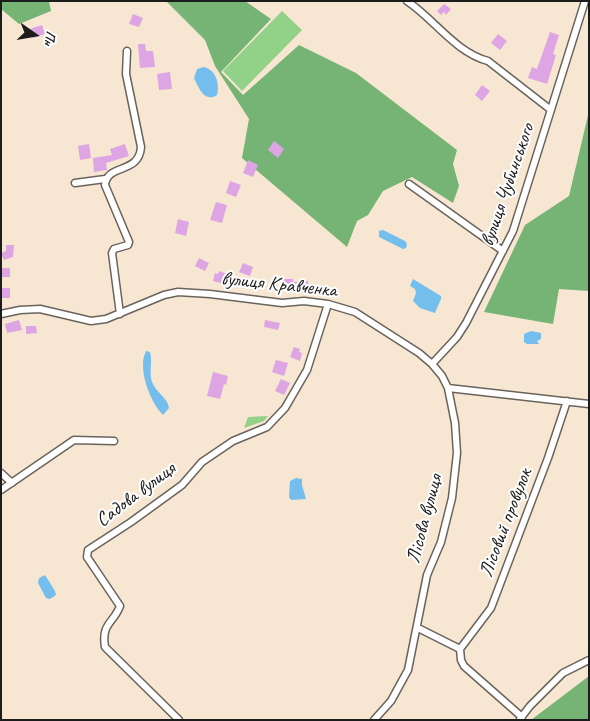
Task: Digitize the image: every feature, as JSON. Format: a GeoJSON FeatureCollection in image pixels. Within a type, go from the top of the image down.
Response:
{"type":"FeatureCollection","features":[{"type":"Feature","properties":{"kind":"street"},"geometry":{"type":"LineString","coordinates":[[406,1],[421,11],[449,38],[479,59],[488,61],[551,110]]}},
{"type":"Feature","properties":{"kind":"street","name":"вулиця Чубинського"},"geometry":{"type":"LineString","coordinates":[[432,364],[458,337],[513,231],[585,1]]}},
{"type":"Feature","properties":{"kind":"street"},"geometry":{"type":"LineString","coordinates":[[120,314],[112,253],[114,249],[128,245],[129,242],[105,185],[105,179],[109,174],[137,162],[140,155],[141,147],[126,74],[127,52]]}},
{"type":"Feature","properties":{"kind":"street"},"geometry":{"type":"LineString","coordinates":[[75,183],[105,179]]}},
{"type":"Feature","properties":{"kind":"street"},"geometry":{"type":"LineString","coordinates":[[409,184],[503,251]]}},
{"type":"Feature","properties":{"kind":"street","name":"вулиця Кравченка"},"geometry":{"type":"LineString","coordinates":[[1,314],[20,310],[40,309],[91,321],[106,319],[164,295],[178,292],[282,303],[304,300],[328,304],[355,312],[386,330],[432,364],[442,376],[448,388]]}},
{"type":"Feature","properties":{"kind":"street","name":"Садова вулиця"},"geometry":{"type":"LineString","coordinates":[[179,720],[105,647],[105,630],[108,622],[120,606],[87,557],[88,550],[132,522],[182,485],[202,462],[233,441],[267,427],[285,408],[306,370],[328,304]]}},
{"type":"Feature","properties":{"kind":"street"},"geometry":{"type":"LineString","coordinates":[[448,388],[589,404]]}},
{"type":"Feature","properties":{"kind":"street","name":"Лісова вулиця"},"geometry":{"type":"LineString","coordinates":[[374,720],[392,701],[408,670],[418,628],[427,575],[441,542],[452,498],[457,453],[455,423],[448,388]]}},
{"type":"Feature","properties":{"kind":"street","name":"Лісовий провулок"},"geometry":{"type":"LineString","coordinates":[[460,649],[484,619],[494,601],[548,458],[567,401]]}},
{"type":"Feature","properties":{"kind":"street"},"geometry":{"type":"LineString","coordinates":[[1,490],[74,440],[114,441]]}},
{"type":"Feature","properties":{"kind":"street"},"geometry":{"type":"LineString","coordinates":[[1,473],[12,483]]}},
{"type":"Feature","properties":{"kind":"street"},"geometry":{"type":"LineString","coordinates":[[418,628],[460,649],[461,660],[464,666],[521,718],[530,706],[563,673],[589,660]]}},
{"type":"Feature","properties":{"kind":"green space"},"geometry":{"type":"Polygon","coordinates":[[[1,1],[49,1],[51,11],[19,24],[1,9],[1,1]]]}},
{"type":"Feature","properties":{"kind":"green space"},"geometry":{"type":"Polygon","coordinates":[[[166,1],[245,1],[271,19],[221,72],[243,95],[299,45],[356,73],[457,150],[453,164],[459,186],[453,203],[412,177],[383,191],[368,215],[357,221],[347,247],[242,158],[249,119],[215,66],[205,40],[166,1]]]}},
{"type":"Feature","properties":{"kind":"green space"},"geometry":{"type":"Polygon","coordinates":[[[282,11],[302,30],[242,91],[223,71],[282,11]]]}},
{"type":"Feature","properties":{"kind":"green space"},"geometry":{"type":"Polygon","coordinates":[[[589,111],[589,291],[559,289],[553,324],[484,312],[525,225],[569,196],[589,111]]]}},
{"type":"Feature","properties":{"kind":"green space"},"geometry":{"type":"Polygon","coordinates":[[[268,416],[264,421],[244,428],[248,417],[268,416]]]}},
{"type":"Feature","properties":{"kind":"green space"},"geometry":{"type":"Polygon","coordinates":[[[589,676],[589,720],[531,720],[589,676]]]}},
{"type":"Feature","properties":{"kind":"water"},"geometry":{"type":"Polygon","coordinates":[[[204,67],[212,71],[216,78],[218,86],[217,95],[212,97],[205,96],[202,93],[194,78],[197,69],[204,67]]]}},
{"type":"Feature","properties":{"kind":"water"},"geometry":{"type":"Polygon","coordinates":[[[383,230],[405,241],[407,244],[406,248],[403,249],[379,237],[379,231],[383,230]]]}},
{"type":"Feature","properties":{"kind":"water"},"geometry":{"type":"Polygon","coordinates":[[[413,279],[441,296],[435,313],[420,308],[413,301],[416,293],[415,289],[410,286],[413,279]]]}},
{"type":"Feature","properties":{"kind":"water"},"geometry":{"type":"Polygon","coordinates":[[[531,331],[541,333],[541,339],[537,341],[539,344],[527,344],[524,342],[524,334],[531,331]]]}},
{"type":"Feature","properties":{"kind":"water"},"geometry":{"type":"Polygon","coordinates":[[[146,351],[150,352],[153,384],[168,404],[169,408],[163,415],[154,402],[146,384],[143,366],[146,351]]]}},
{"type":"Feature","properties":{"kind":"water"},"geometry":{"type":"Polygon","coordinates":[[[296,478],[302,479],[306,499],[291,500],[289,497],[290,481],[296,478]]]}},
{"type":"Feature","properties":{"kind":"water"},"geometry":{"type":"Polygon","coordinates":[[[45,575],[56,595],[50,599],[46,598],[38,583],[39,578],[45,575]]]}},
{"type":"Feature","properties":{"kind":"building"},"geometry":{"type":"Polygon","coordinates":[[[444,4],[451,9],[446,15],[444,12],[441,15],[437,11],[444,4]]]}},
{"type":"Feature","properties":{"kind":"building"},"geometry":{"type":"Polygon","coordinates":[[[133,14],[143,18],[139,27],[129,24],[133,14]]]}},
{"type":"Feature","properties":{"kind":"building"},"geometry":{"type":"Polygon","coordinates":[[[42,25],[45,34],[33,38],[30,29],[42,25]]]}},
{"type":"Feature","properties":{"kind":"building"},"geometry":{"type":"Polygon","coordinates":[[[550,32],[559,35],[553,54],[556,55],[547,84],[528,78],[532,67],[537,69],[550,32]]]}},
{"type":"Feature","properties":{"kind":"building"},"geometry":{"type":"Polygon","coordinates":[[[498,34],[507,41],[500,50],[491,43],[498,34]]]}},
{"type":"Feature","properties":{"kind":"building"},"geometry":{"type":"Polygon","coordinates":[[[138,44],[145,44],[146,51],[153,51],[155,67],[140,68],[138,44]]]}},
{"type":"Feature","properties":{"kind":"building"},"geometry":{"type":"Polygon","coordinates":[[[170,72],[172,89],[159,90],[157,74],[170,72]]]}},
{"type":"Feature","properties":{"kind":"building"},"geometry":{"type":"Polygon","coordinates":[[[482,85],[490,91],[482,101],[475,95],[482,85]]]}},
{"type":"Feature","properties":{"kind":"building"},"geometry":{"type":"Polygon","coordinates":[[[274,141],[284,149],[278,158],[268,150],[274,141]]]}},
{"type":"Feature","properties":{"kind":"building"},"geometry":{"type":"Polygon","coordinates":[[[89,144],[91,158],[80,160],[78,146],[89,144]]]}},
{"type":"Feature","properties":{"kind":"building"},"geometry":{"type":"Polygon","coordinates":[[[125,144],[129,156],[106,163],[107,170],[94,172],[93,158],[112,155],[110,149],[125,144]]]}},
{"type":"Feature","properties":{"kind":"building"},"geometry":{"type":"Polygon","coordinates":[[[248,160],[258,165],[253,177],[243,173],[248,160]]]}},
{"type":"Feature","properties":{"kind":"building"},"geometry":{"type":"Polygon","coordinates":[[[230,181],[241,185],[236,197],[226,193],[230,181]]]}},
{"type":"Feature","properties":{"kind":"building"},"geometry":{"type":"Polygon","coordinates":[[[216,202],[227,205],[222,223],[210,220],[216,202]]]}},
{"type":"Feature","properties":{"kind":"building"},"geometry":{"type":"Polygon","coordinates":[[[178,219],[189,222],[186,236],[175,233],[178,219]]]}},
{"type":"Feature","properties":{"kind":"building"},"geometry":{"type":"Polygon","coordinates":[[[6,245],[14,245],[13,257],[4,260],[1,253],[6,251],[6,245]]]}},
{"type":"Feature","properties":{"kind":"building"},"geometry":{"type":"Polygon","coordinates":[[[199,258],[209,263],[205,271],[195,266],[199,258]]]}},
{"type":"Feature","properties":{"kind":"building"},"geometry":{"type":"Polygon","coordinates":[[[243,263],[253,267],[250,276],[239,272],[243,263]]]}},
{"type":"Feature","properties":{"kind":"building"},"geometry":{"type":"Polygon","coordinates":[[[1,268],[10,268],[10,277],[1,277],[1,268]]]}},
{"type":"Feature","properties":{"kind":"building"},"geometry":{"type":"Polygon","coordinates":[[[219,271],[227,274],[224,284],[213,281],[215,273],[218,274],[219,271]]]}},
{"type":"Feature","properties":{"kind":"building"},"geometry":{"type":"Polygon","coordinates":[[[282,279],[293,279],[293,282],[308,281],[309,291],[298,292],[298,289],[286,288],[286,286],[282,286],[282,279]]]}},
{"type":"Feature","properties":{"kind":"building"},"geometry":{"type":"Polygon","coordinates":[[[1,288],[10,288],[10,298],[1,298],[1,288]]]}},
{"type":"Feature","properties":{"kind":"building"},"geometry":{"type":"Polygon","coordinates":[[[19,320],[22,330],[7,333],[5,324],[19,320]]]}},
{"type":"Feature","properties":{"kind":"building"},"geometry":{"type":"Polygon","coordinates":[[[265,320],[280,323],[278,330],[264,327],[265,320]]]}},
{"type":"Feature","properties":{"kind":"building"},"geometry":{"type":"Polygon","coordinates":[[[26,326],[36,326],[37,333],[26,334],[26,326]]]}},
{"type":"Feature","properties":{"kind":"building"},"geometry":{"type":"Polygon","coordinates":[[[294,347],[300,349],[299,352],[302,353],[300,361],[290,357],[294,347]]]}},
{"type":"Feature","properties":{"kind":"building"},"geometry":{"type":"Polygon","coordinates":[[[276,360],[288,363],[284,376],[272,372],[276,360]]]}},
{"type":"Feature","properties":{"kind":"building"},"geometry":{"type":"Polygon","coordinates":[[[213,372],[228,376],[220,399],[207,396],[213,372]]]}},
{"type":"Feature","properties":{"kind":"building"},"geometry":{"type":"Polygon","coordinates":[[[281,379],[290,383],[284,395],[275,391],[281,379]]]}}]}
